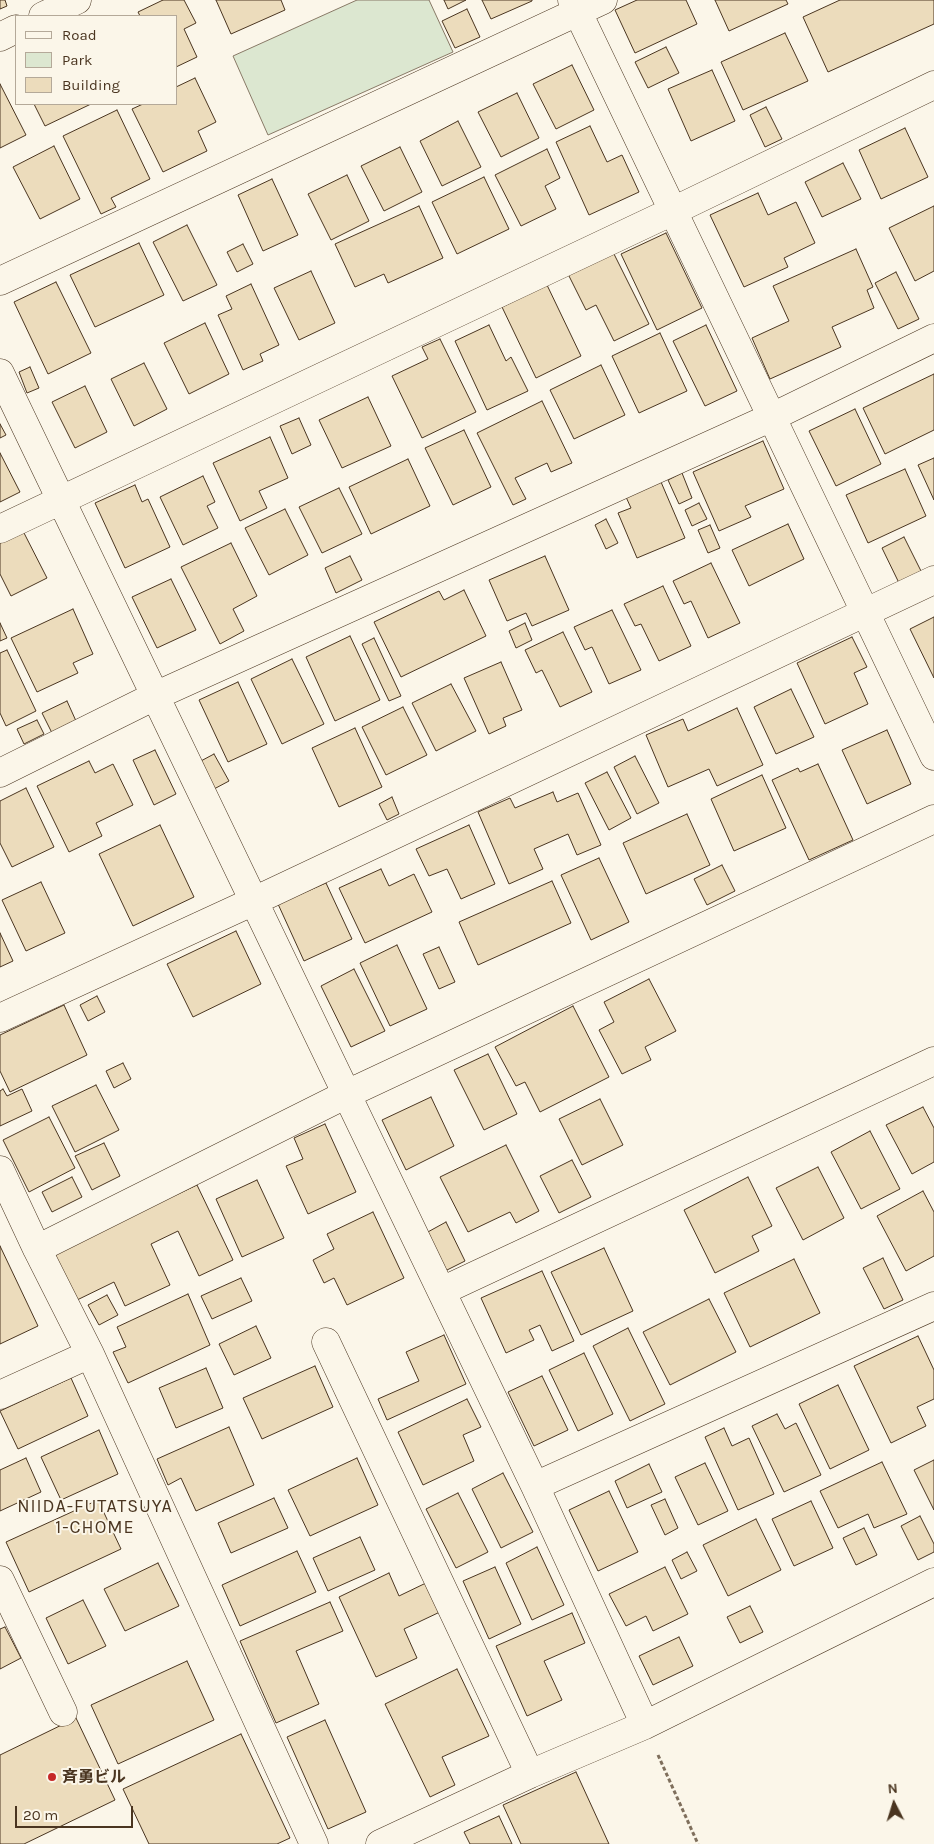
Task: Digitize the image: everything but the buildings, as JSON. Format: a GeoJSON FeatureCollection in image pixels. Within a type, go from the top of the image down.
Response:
{"type":"FeatureCollection","features":[{"type":"Feature","properties":{"kind":"street"},"geometry":{"type":"LineString","coordinates":[[45,15],[77,0]]}},
{"type":"Feature","properties":{"kind":"street"},"geometry":{"type":"LineString","coordinates":[[0,281],[575,6],[603,0]]}},
{"type":"Feature","properties":{"kind":"street"},"geometry":{"type":"LineString","coordinates":[[575,6],[934,756]]}},
{"type":"Feature","properties":{"kind":"street"},"geometry":{"type":"LineString","coordinates":[[0,37],[15,30]]}},
{"type":"Feature","properties":{"kind":"street"},"geometry":{"type":"LineString","coordinates":[[0,529],[934,86]]}},
{"type":"Feature","properties":{"kind":"street"},"geometry":{"type":"LineString","coordinates":[[0,773],[156,696],[772,418],[934,338]]}},
{"type":"Feature","properties":{"kind":"street"},"geometry":{"type":"LineString","coordinates":[[0,373],[536,1486],[645,1725]]}},
{"type":"Feature","properties":{"kind":"street"},"geometry":{"type":"LineString","coordinates":[[0,1018],[254,901],[934,580]]}},
{"type":"Feature","properties":{"kind":"street"},"geometry":{"type":"LineString","coordinates":[[37,1249],[347,1094],[934,819]]}},
{"type":"Feature","properties":{"kind":"street"},"geometry":{"type":"LineString","coordinates":[[442,1291],[934,1061]]}},
{"type":"Feature","properties":{"kind":"street"},"geometry":{"type":"LineString","coordinates":[[0,1170],[90,1354],[314,1844]]}},
{"type":"Feature","properties":{"kind":"street"},"geometry":{"type":"LineString","coordinates":[[536,1486],[934,1306]]}},
{"type":"Feature","properties":{"kind":"street"},"geometry":{"type":"LineString","coordinates":[[326,1342],[530,1774]]}},
{"type":"Feature","properties":{"kind":"street"},"geometry":{"type":"LineString","coordinates":[[0,1395],[90,1354]]}},
{"type":"Feature","properties":{"kind":"street"},"geometry":{"type":"LineString","coordinates":[[0,1580],[63,1712]]}},
{"type":"Feature","properties":{"kind":"street"},"geometry":{"type":"LineString","coordinates":[[380,1844],[530,1774],[645,1725],[934,1582]]}},
{"type":"Feature","properties":{"kind":"path"},"geometry":{"type":"LineString","coordinates":[[645,1725],[698,1844]]}},
{"type":"Feature","properties":{"kind":"green space"},"geometry":{"type":"Polygon","coordinates":[[[357,0],[429,0],[453,52],[268,135],[233,56],[357,0]]]}},
{"type":"Feature","properties":{"kind":"place","name":"斉勇ビル"},"geometry":{"type":"Point","coordinates":[52,1777]}},
{"type":"Feature","properties":{"kind":"district","name":"NIIDA-FUTATSUYA 1-CHOME"},"geometry":{"type":"Point","coordinates":[95,1517]}}]}
